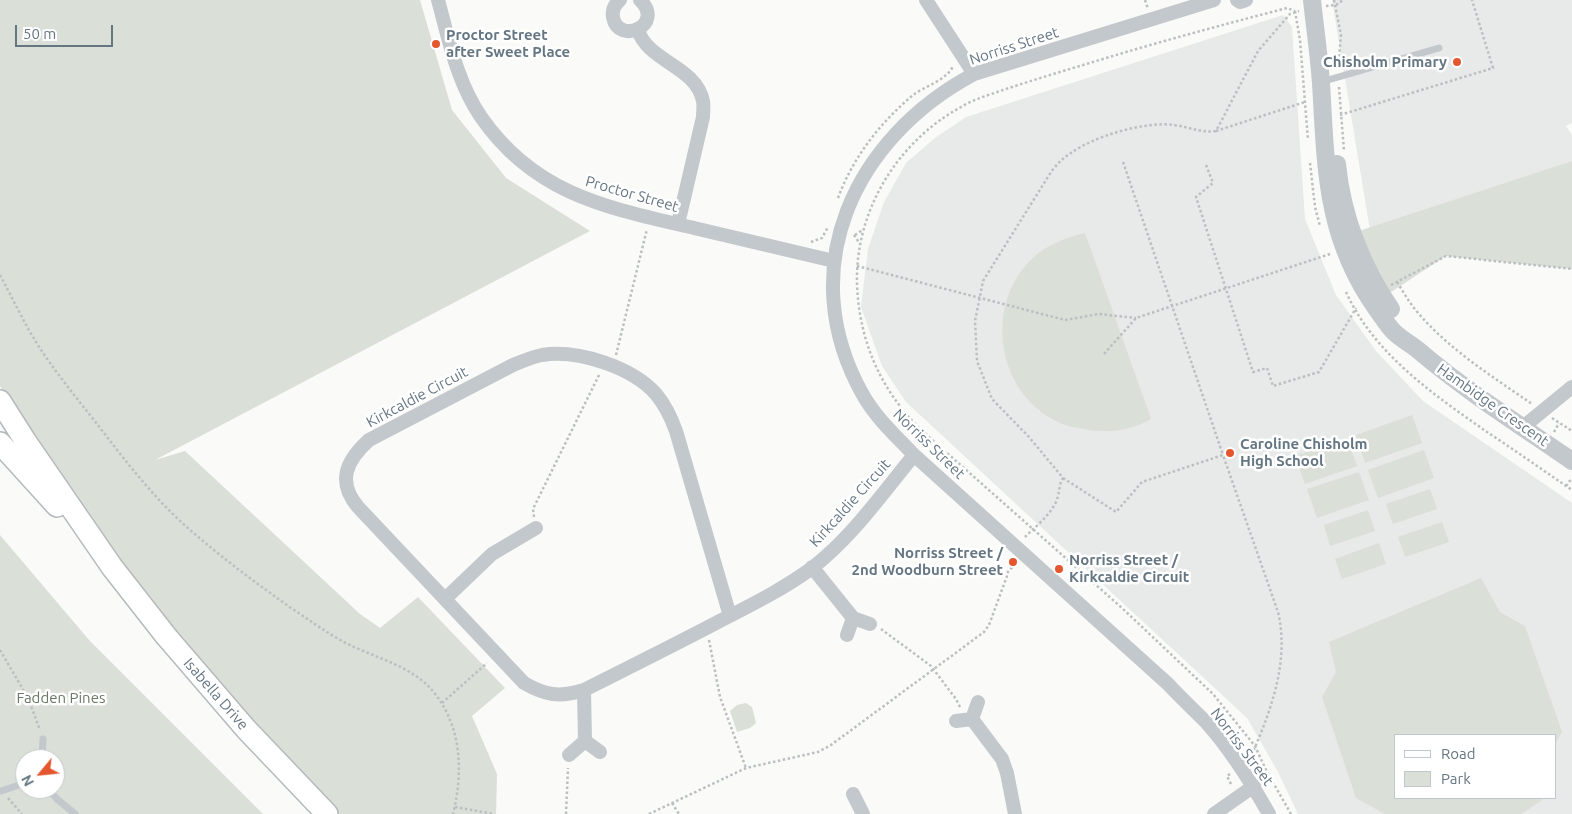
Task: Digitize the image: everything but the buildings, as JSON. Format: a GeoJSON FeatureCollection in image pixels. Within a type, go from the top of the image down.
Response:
{"type":"FeatureCollection","features":[{"type":"Feature","properties":{"kind":"main road","name":"Isabella Drive"},"geometry":{"type":"LineString","coordinates":[[0,400],[112,567],[166,636],[246,729],[327,814]]}},
{"type":"Feature","properties":{"kind":"main road","name":"Isabella Drive"},"geometry":{"type":"LineString","coordinates":[[0,443],[112,567]]}},
{"type":"Feature","properties":{"kind":"street","name":"Proctor Street"},"geometry":{"type":"LineString","coordinates":[[438,0],[463,85],[481,116],[503,144],[531,168],[562,189],[616,210],[834,261]]}},
{"type":"Feature","properties":{"kind":"street"},"geometry":{"type":"LineString","coordinates":[[620,0],[613,9],[615,22],[619,28],[632,32],[644,25],[647,19],[648,12],[646,6],[640,0]]}},
{"type":"Feature","properties":{"kind":"street"},"geometry":{"type":"LineString","coordinates":[[926,0],[974,74]]}},
{"type":"Feature","properties":{"kind":"street","name":"Norriss Street"},"geometry":{"type":"LineString","coordinates":[[1214,0],[974,74],[921,109],[898,130],[861,179],[848,206],[839,233],[833,279],[839,331],[849,364],[863,395],[883,423],[914,455],[1168,684],[1206,722],[1254,786],[1269,814]]}},
{"type":"Feature","properties":{"kind":"street"},"geometry":{"type":"LineString","coordinates":[[1237,0],[1240,2],[1246,0]]}},
{"type":"Feature","properties":{"kind":"street","name":"Hambidge Crescent"},"geometry":{"type":"LineString","coordinates":[[1323,3],[1330,79],[1337,116],[1341,188],[1352,234],[1372,280],[1407,331],[1415,348]]}},
{"type":"Feature","properties":{"kind":"street"},"geometry":{"type":"LineString","coordinates":[[638,30],[647,46],[688,77],[698,88],[703,102],[703,117],[678,224]]}},
{"type":"Feature","properties":{"kind":"street","name":"Hambidge Crescent"},"geometry":{"type":"LineString","coordinates":[[1330,79],[1326,166],[1329,193],[1344,250],[1362,286],[1384,320],[1395,333],[1444,372],[1572,461]]}},
{"type":"Feature","properties":{"kind":"street","name":"Kirkcaldie Circuit"},"geometry":{"type":"LineString","coordinates":[[730,616],[676,431],[668,411],[656,393],[633,375],[609,365],[564,354],[544,355],[513,365],[369,440],[357,451],[349,463],[346,477],[350,497],[524,682],[538,691],[556,695],[584,690],[730,616],[777,592],[812,567],[838,544],[862,519],[914,455]]}},
{"type":"Feature","properties":{"kind":"street"},"geometry":{"type":"LineString","coordinates":[[1523,427],[1572,386]]}},
{"type":"Feature","properties":{"kind":"street"},"geometry":{"type":"LineString","coordinates":[[445,599],[492,554],[536,528]]}},
{"type":"Feature","properties":{"kind":"street"},"geometry":{"type":"LineString","coordinates":[[812,567],[853,618],[870,624]]}},
{"type":"Feature","properties":{"kind":"street"},"geometry":{"type":"LineString","coordinates":[[847,635],[853,618]]}},
{"type":"Feature","properties":{"kind":"street"},"geometry":{"type":"LineString","coordinates":[[584,690],[586,741],[600,752]]}},
{"type":"Feature","properties":{"kind":"street"},"geometry":{"type":"LineString","coordinates":[[978,702],[964,719],[1002,759],[1007,773],[1015,814]]}},
{"type":"Feature","properties":{"kind":"street"},"geometry":{"type":"LineString","coordinates":[[569,756],[586,741]]}},
{"type":"Feature","properties":{"kind":"street"},"geometry":{"type":"LineString","coordinates":[[1214,814],[1254,786]]}},
{"type":"Feature","properties":{"kind":"street"},"geometry":{"type":"LineString","coordinates":[[853,794],[863,814]]}},
{"type":"Feature","properties":{"kind":"lane"},"geometry":{"type":"LineString","coordinates":[[1330,79],[1439,48]]}},
{"type":"Feature","properties":{"kind":"lane"},"geometry":{"type":"LineString","coordinates":[[42,749],[43,739]]}},
{"type":"Feature","properties":{"kind":"lane"},"geometry":{"type":"LineString","coordinates":[[1,791],[15,786]]}},
{"type":"Feature","properties":{"kind":"lane"},"geometry":{"type":"LineString","coordinates":[[57,799],[74,814]]}},
{"type":"Feature","properties":{"kind":"path"},"geometry":{"type":"LineString","coordinates":[[1216,131],[1258,51],[1290,14],[1323,3],[1343,0]]}},
{"type":"Feature","properties":{"kind":"path"},"geometry":{"type":"LineString","coordinates":[[1337,116],[1493,68],[1472,0]]}},
{"type":"Feature","properties":{"kind":"path"},"geometry":{"type":"LineString","coordinates":[[1323,3],[1341,35],[1330,79],[1344,155]]}},
{"type":"Feature","properties":{"kind":"path"},"geometry":{"type":"LineString","coordinates":[[1291,814],[1267,772],[1255,746],[1228,711],[1192,673],[1122,608],[920,429],[898,404],[872,358],[862,328],[858,300],[857,256],[874,197],[899,160],[919,137],[961,107],[1018,85],[1189,33],[1287,8],[1295,11]]}},
{"type":"Feature","properties":{"kind":"path"},"geometry":{"type":"LineString","coordinates":[[1295,11],[1300,40],[1308,141]]}},
{"type":"Feature","properties":{"kind":"path"},"geometry":{"type":"LineString","coordinates":[[1223,455],[1142,482],[1116,512],[1063,478],[1029,437],[992,399],[977,361],[975,321],[978,298],[983,281],[1009,238],[1051,172],[1070,153],[1110,135],[1143,127],[1174,125],[1203,132],[1216,131],[1305,102]]}},
{"type":"Feature","properties":{"kind":"path"},"geometry":{"type":"LineString","coordinates":[[1309,158],[1312,192]]}},
{"type":"Feature","properties":{"kind":"path"},"geometry":{"type":"LineString","coordinates":[[1123,162],[1282,627],[1280,673],[1268,714],[1249,761]]}},
{"type":"Feature","properties":{"kind":"path"},"geometry":{"type":"LineString","coordinates":[[1206,165],[1213,183],[1196,197],[1253,372],[1267,368],[1273,386],[1319,372],[1356,308]]}},
{"type":"Feature","properties":{"kind":"path"},"geometry":{"type":"LineString","coordinates":[[615,360],[650,218]]}},
{"type":"Feature","properties":{"kind":"path"},"geometry":{"type":"LineString","coordinates":[[855,235],[864,229]]}},
{"type":"Feature","properties":{"kind":"path"},"geometry":{"type":"LineString","coordinates":[[857,266],[1065,320],[1099,314],[1136,318],[1330,254]]}},
{"type":"Feature","properties":{"kind":"path"},"geometry":{"type":"LineString","coordinates":[[1389,286],[1446,256],[1572,269]]}},
{"type":"Feature","properties":{"kind":"path"},"geometry":{"type":"LineString","coordinates":[[0,275],[36,342],[52,364],[124,459],[161,502],[188,528],[258,584],[342,641],[404,668],[428,685],[442,703],[450,719],[458,752],[459,780],[453,814]]}},
{"type":"Feature","properties":{"kind":"path"},"geometry":{"type":"LineString","coordinates":[[1397,282],[1415,310],[1439,335],[1488,373],[1572,431]]}},
{"type":"Feature","properties":{"kind":"path"},"geometry":{"type":"LineString","coordinates":[[1104,354],[1136,318]]}},
{"type":"Feature","properties":{"kind":"path"},"geometry":{"type":"LineString","coordinates":[[536,528],[533,509],[600,372]]}},
{"type":"Feature","properties":{"kind":"path"},"geometry":{"type":"LineString","coordinates":[[649,814],[746,768],[824,749],[986,630],[1007,576],[1006,573],[1024,554],[1024,538],[1056,503],[1059,484],[1063,478]]}},
{"type":"Feature","properties":{"kind":"path"},"geometry":{"type":"LineString","coordinates":[[1566,486],[1572,478]]}},
{"type":"Feature","properties":{"kind":"path"},"geometry":{"type":"LineString","coordinates":[[870,624],[879,628],[934,669],[956,699],[964,719]]}},
{"type":"Feature","properties":{"kind":"path"},"geometry":{"type":"LineString","coordinates":[[706,628],[720,696],[746,768]]}},
{"type":"Feature","properties":{"kind":"path"},"geometry":{"type":"LineString","coordinates":[[0,650],[28,698],[43,739]]}},
{"type":"Feature","properties":{"kind":"path"},"geometry":{"type":"LineString","coordinates":[[442,703],[497,654]]}},
{"type":"Feature","properties":{"kind":"path"},"geometry":{"type":"LineString","coordinates":[[566,814],[569,756]]}},
{"type":"Feature","properties":{"kind":"path"},"geometry":{"type":"LineString","coordinates":[[1,791],[22,814]]}},
{"type":"Feature","properties":{"kind":"path"},"geometry":{"type":"LineString","coordinates":[[672,803],[679,814]]}},
{"type":"Feature","properties":{"kind":"path"},"geometry":{"type":"LineString","coordinates":[[454,807],[494,814]]}},
{"type":"Feature","properties":{"kind":"shaded area","name":"Chisholm Primary"},"geometry":{"type":"Polygon","coordinates":[[[1332,0],[1572,0],[1572,123],[1566,126],[1572,135],[1572,161],[1370,230],[1332,0]]]}},
{"type":"Feature","properties":{"kind":"shaded area","name":"Caroline Chisholm High School"},"geometry":{"type":"Polygon","coordinates":[[[1283,15],[1292,27],[1305,219],[1336,295],[1376,351],[1423,401],[1572,503],[1572,814],[1298,814],[1278,772],[1247,718],[906,402],[882,366],[861,307],[868,249],[884,202],[906,163],[935,138],[966,117],[1283,15]]]}},
{"type":"Feature","properties":{"kind":"green space"},"geometry":{"type":"Polygon","coordinates":[[[0,0],[420,0],[452,110],[506,178],[590,231],[155,460],[185,451],[360,614],[380,628],[418,597],[505,688],[472,716],[497,774],[496,814],[338,814],[198,661],[108,547],[52,468],[0,386],[0,0]]]}},
{"type":"Feature","properties":{"kind":"green space"},"geometry":{"type":"Polygon","coordinates":[[[1572,161],[1572,269],[1446,256],[1388,294],[1359,231],[1572,161]]]}},
{"type":"Feature","properties":{"kind":"green space"},"geometry":{"type":"Polygon","coordinates":[[[1085,233],[1151,419],[1121,430],[1097,431],[1070,426],[1060,423],[1038,409],[1020,390],[1009,367],[1003,343],[1003,318],[1009,293],[1021,271],[1045,248],[1062,240],[1085,233]]]}},
{"type":"Feature","properties":{"kind":"green space"},"geometry":{"type":"Polygon","coordinates":[[[1412,415],[1422,443],[1365,463],[1356,435],[1412,415]]]}},
{"type":"Feature","properties":{"kind":"green space"},"geometry":{"type":"Polygon","coordinates":[[[1347,438],[1357,466],[1305,484],[1295,456],[1347,438]]]}},
{"type":"Feature","properties":{"kind":"green space"},"geometry":{"type":"Polygon","coordinates":[[[1424,450],[1434,478],[1378,498],[1368,470],[1424,450]]]}},
{"type":"Feature","properties":{"kind":"green space"},"geometry":{"type":"Polygon","coordinates":[[[1359,472],[1369,500],[1317,518],[1307,489],[1359,472]]]}},
{"type":"Feature","properties":{"kind":"green space"},"geometry":{"type":"Polygon","coordinates":[[[1430,489],[1437,509],[1393,524],[1386,504],[1430,489]]]}},
{"type":"Feature","properties":{"kind":"green space"},"geometry":{"type":"Polygon","coordinates":[[[1368,510],[1375,531],[1330,546],[1324,525],[1368,510]]]}},
{"type":"Feature","properties":{"kind":"green space"},"geometry":{"type":"Polygon","coordinates":[[[1442,522],[1449,542],[1405,557],[1398,537],[1442,522]]]}},
{"type":"Feature","properties":{"kind":"green space","name":"Fadden Pines"},"geometry":{"type":"Polygon","coordinates":[[[0,535],[89,640],[263,814],[0,814],[0,535]]]}},
{"type":"Feature","properties":{"kind":"green space"},"geometry":{"type":"Polygon","coordinates":[[[1379,543],[1386,564],[1342,579],[1335,559],[1379,543]]]}},
{"type":"Feature","properties":{"kind":"green space"},"geometry":{"type":"Polygon","coordinates":[[[1481,578],[1500,612],[1525,626],[1562,732],[1557,741],[1557,734],[1394,734],[1394,799],[1544,799],[1521,814],[1385,814],[1356,798],[1322,697],[1336,672],[1329,642],[1481,578]]]}},
{"type":"Feature","properties":{"kind":"green space"},"geometry":{"type":"Polygon","coordinates":[[[746,703],[752,707],[756,723],[750,728],[737,732],[730,711],[737,705],[746,703]]]}},
{"type":"Feature","properties":{"kind":"place","name":"Proctor Street after Sweet Place"},"geometry":{"type":"Point","coordinates":[436,44]}},
{"type":"Feature","properties":{"kind":"place","name":"Chisholm Primary"},"geometry":{"type":"Point","coordinates":[1457,62]}},
{"type":"Feature","properties":{"kind":"place","name":"Caroline Chisholm High School"},"geometry":{"type":"Point","coordinates":[1230,453]}},
{"type":"Feature","properties":{"kind":"place","name":"Norriss Street / 2nd Woodburn Street"},"geometry":{"type":"Point","coordinates":[1013,562]}},
{"type":"Feature","properties":{"kind":"place","name":"Norriss Street / Kirkcaldie Circuit"},"geometry":{"type":"Point","coordinates":[1059,569]}}]}
